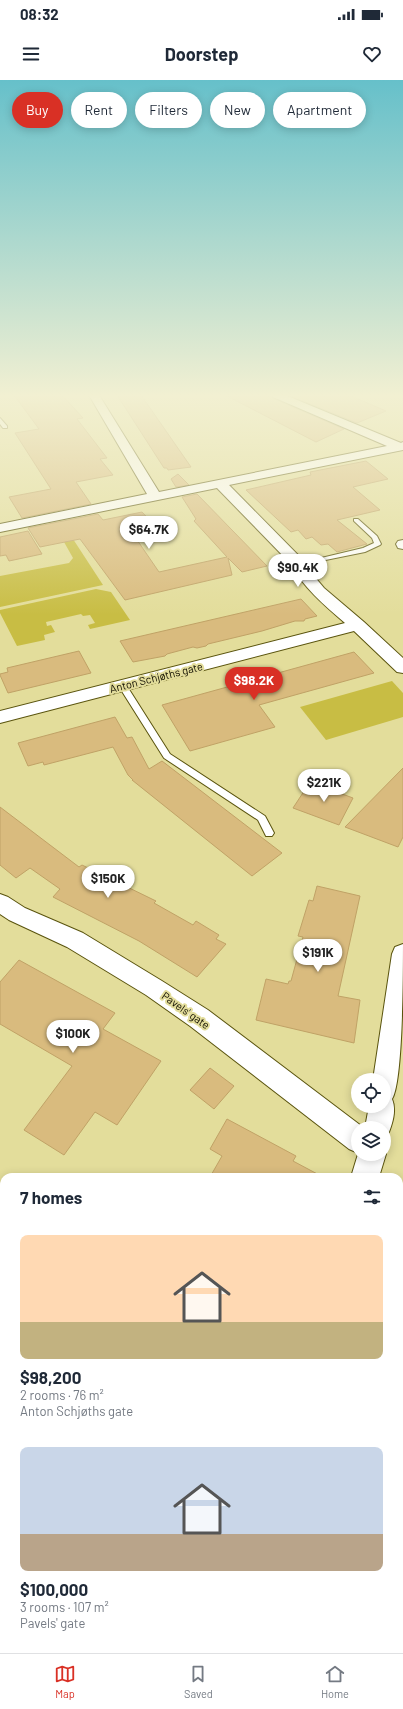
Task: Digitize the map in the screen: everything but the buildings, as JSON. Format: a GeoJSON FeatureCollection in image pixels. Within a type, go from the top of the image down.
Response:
{"type":"FeatureCollection","features":[{"type":"Feature","properties":{"kind":"street"},"geometry":{"type":"LineString","coordinates":[[138,468],[154,496]]}},
{"type":"Feature","properties":{"kind":"street"},"geometry":{"type":"LineString","coordinates":[[0,528],[291,468]]}},
{"type":"Feature","properties":{"kind":"street"},"geometry":{"type":"LineString","coordinates":[[220,483],[295,560],[301,572],[316,588],[403,668]]}},
{"type":"Feature","properties":{"kind":"street","name":"Anton Schjøths gate"},"geometry":{"type":"LineString","coordinates":[[0,717],[358,625]]}},
{"type":"Feature","properties":{"kind":"street","name":"Pavels' gate"},"geometry":{"type":"LineString","coordinates":[[0,903],[17,914],[75,940],[154,988],[199,1018],[351,1135]]}},
{"type":"Feature","properties":{"kind":"street"},"geometry":{"type":"LineString","coordinates":[[386,1073],[403,954]]}},
{"type":"Feature","properties":{"kind":"street"},"geometry":{"type":"LineString","coordinates":[[365,1173],[370,1161]]}},
{"type":"Feature","properties":{"kind":"lane"},"geometry":{"type":"LineString","coordinates":[[298,565],[364,550],[378,544],[375,537],[356,520]]}},
{"type":"Feature","properties":{"kind":"lane"},"geometry":{"type":"LineString","coordinates":[[122,685],[167,756],[262,818],[268,833]]}},
{"type":"Feature","properties":{"kind":"shaded area"},"geometry":{"type":"Polygon","coordinates":[[[67,539],[73,539],[103,585],[0,607],[0,576],[69,563],[73,558],[64,542],[67,539]]]}},
{"type":"Feature","properties":{"kind":"shaded area"},"geometry":{"type":"Polygon","coordinates":[[[96,589],[111,592],[130,620],[90,629],[88,625],[95,623],[90,615],[83,616],[81,614],[46,622],[47,626],[51,625],[55,632],[44,635],[45,640],[17,646],[0,613],[0,610],[96,589]]]}},
{"type":"Feature","properties":{"kind":"shaded area"},"geometry":{"type":"Polygon","coordinates":[[[392,681],[403,693],[403,717],[326,740],[300,707],[392,681]]]}}]}
